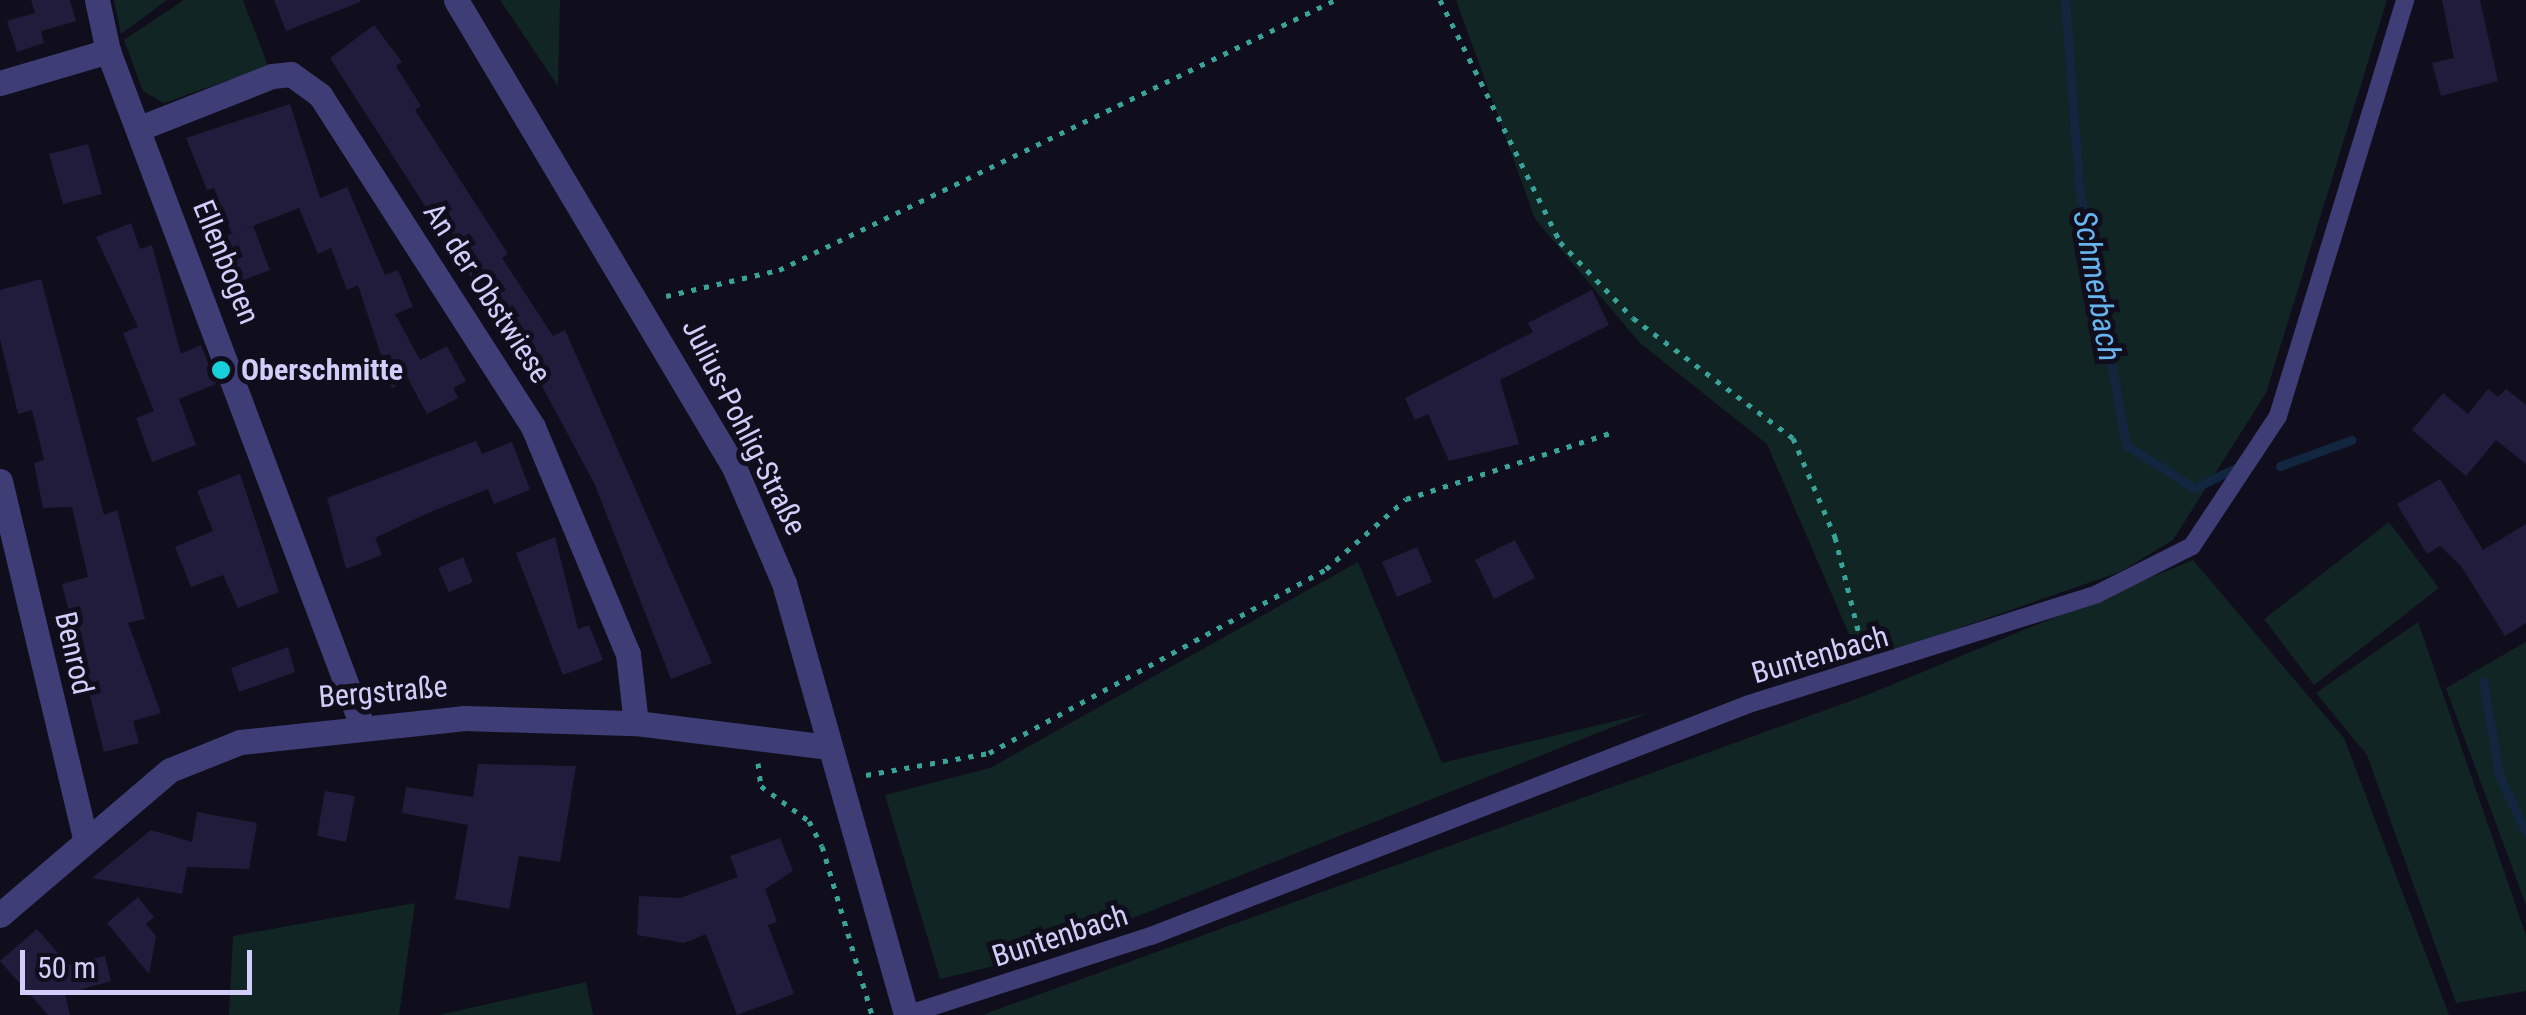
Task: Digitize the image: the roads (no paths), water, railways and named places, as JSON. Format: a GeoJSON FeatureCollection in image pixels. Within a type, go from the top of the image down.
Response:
{"type":"FeatureCollection","features":[{"type":"Feature","properties":{"kind":"street"},"geometry":{"type":"LineString","coordinates":[[0,83],[108,51],[97,0]]}},
{"type":"Feature","properties":{"kind":"street","name":"Julius-Pohlig-Straße"},"geometry":{"type":"LineString","coordinates":[[456,0],[643,301],[777,567],[906,1015]]}},
{"type":"Feature","properties":{"kind":"street","name":"Ellenbogen"},"geometry":{"type":"LineString","coordinates":[[108,51],[362,723]]}},
{"type":"Feature","properties":{"kind":"street","name":"An der Obstwiese"},"geometry":{"type":"LineString","coordinates":[[140,128],[272,76],[292,74],[320,95],[533,427],[628,654],[636,723]]}},
{"type":"Feature","properties":{"kind":"street","name":"Benrod"},"geometry":{"type":"LineString","coordinates":[[0,481],[86,839]]}},
{"type":"Feature","properties":{"kind":"street","name":"Bergstraße"},"geometry":{"type":"LineString","coordinates":[[0,915],[86,839],[202,752],[362,723],[636,723],[756,744],[830,747]]}},
{"type":"Feature","properties":{"kind":"lane","name":"Buntenbach"},"geometry":{"type":"LineString","coordinates":[[906,1015],[1152,936],[1749,704],[1869,673],[2097,594],[2192,546],[2278,416],[2405,0]]}},
{"type":"Feature","properties":{"kind":"waterway","name":"Schmerbach"},"geometry":{"type":"LineString","coordinates":[[2065,0],[2079,186],[2126,445],[2194,488],[2236,468]]}},
{"type":"Feature","properties":{"kind":"waterway","name":"Schmerbach"},"geometry":{"type":"LineString","coordinates":[[2280,466],[2351,440]]}},
{"type":"Feature","properties":{"kind":"waterway","name":"Schmerbach"},"geometry":{"type":"LineString","coordinates":[[2483,681],[2499,775],[2526,832]]}},
{"type":"Feature","properties":{"kind":"place","name":"Oberschmitte"},"geometry":{"type":"Point","coordinates":[221,370]}}]}
